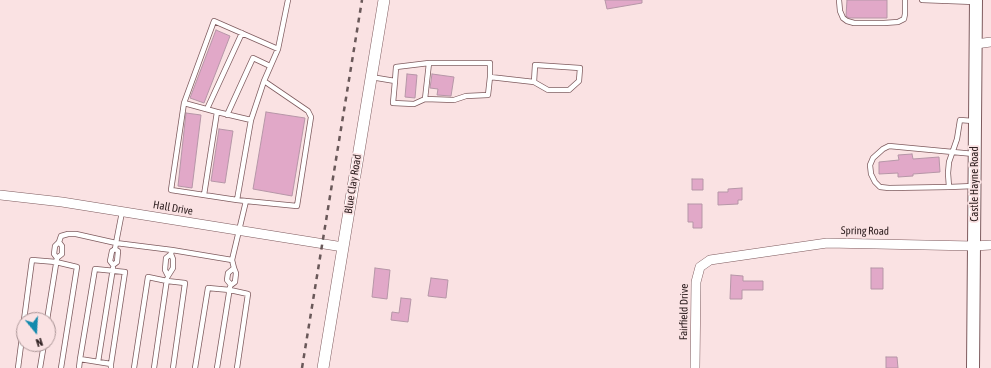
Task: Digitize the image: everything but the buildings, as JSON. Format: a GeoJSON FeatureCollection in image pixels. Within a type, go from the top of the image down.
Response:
{"type":"FeatureCollection","features":[{"type":"Feature","properties":{"kind":"main road","name":"Castle Hayne Road"},"geometry":{"type":"LineString","coordinates":[[973,368],[976,1]]}},
{"type":"Feature","properties":{"kind":"street","name":"Blue Clay Road"},"geometry":{"type":"LineString","coordinates":[[323,368],[384,0]]}},
{"type":"Feature","properties":{"kind":"street"},"geometry":{"type":"LineString","coordinates":[[976,44],[991,42]]}},
{"type":"Feature","properties":{"kind":"street","name":"Hall Drive"},"geometry":{"type":"LineString","coordinates":[[0,195],[62,202],[343,247]]}},
{"type":"Feature","properties":{"kind":"street","name":"Spring Road"},"geometry":{"type":"LineString","coordinates":[[756,253],[828,243],[974,246],[991,245]]}},
{"type":"Feature","properties":{"kind":"street","name":"Fairfield Drive"},"geometry":{"type":"LineString","coordinates":[[695,368],[696,282],[698,271],[710,260],[756,253]]}},
{"type":"Feature","properties":{"kind":"lane"},"geometry":{"type":"LineString","coordinates":[[236,200],[251,120],[264,81],[278,49],[288,0]]}},
{"type":"Feature","properties":{"kind":"lane"},"geometry":{"type":"LineString","coordinates":[[838,0],[840,12],[843,18],[847,21],[854,23],[884,24],[898,22],[904,19],[906,14],[905,0]]}},
{"type":"Feature","properties":{"kind":"lane"},"geometry":{"type":"LineString","coordinates":[[922,0],[976,1]]}},
{"type":"Feature","properties":{"kind":"lane"},"geometry":{"type":"LineString","coordinates":[[264,81],[308,111],[311,117],[297,206],[236,200],[171,190],[184,103],[214,20],[278,49]]}},
{"type":"Feature","properties":{"kind":"lane"},"geometry":{"type":"LineString","coordinates":[[207,109],[242,33]]}},
{"type":"Feature","properties":{"kind":"lane"},"geometry":{"type":"LineString","coordinates":[[227,115],[253,58],[270,66]]}},
{"type":"Feature","properties":{"kind":"lane"},"geometry":{"type":"LineString","coordinates":[[425,99],[429,63]]}},
{"type":"Feature","properties":{"kind":"lane"},"geometry":{"type":"LineString","coordinates":[[429,63],[490,63],[488,94],[466,96],[454,100],[425,99],[414,104],[393,103],[396,67],[429,63]]}},
{"type":"Feature","properties":{"kind":"lane"},"geometry":{"type":"LineString","coordinates":[[490,77],[534,82],[548,90],[569,90],[579,81],[580,68],[535,65],[534,82]]}},
{"type":"Feature","properties":{"kind":"lane"},"geometry":{"type":"LineString","coordinates":[[371,77],[395,81]]}},
{"type":"Feature","properties":{"kind":"lane"},"geometry":{"type":"LineString","coordinates":[[184,103],[251,120]]}},
{"type":"Feature","properties":{"kind":"lane"},"geometry":{"type":"LineString","coordinates":[[204,195],[217,112]]}},
{"type":"Feature","properties":{"kind":"lane"},"geometry":{"type":"LineString","coordinates":[[948,186],[949,162],[958,139],[960,120],[975,121]]}},
{"type":"Feature","properties":{"kind":"lane"},"geometry":{"type":"LineString","coordinates":[[974,186],[880,187],[875,182],[871,174],[870,165],[876,154],[889,146],[975,154]]}},
{"type":"Feature","properties":{"kind":"lane"},"geometry":{"type":"LineString","coordinates":[[217,368],[230,288],[227,280],[228,273],[234,268],[232,260],[246,201]]}},
{"type":"Feature","properties":{"kind":"lane"},"geometry":{"type":"LineString","coordinates":[[98,362],[113,265],[110,261],[112,251],[116,249],[122,212]]}},
{"type":"Feature","properties":{"kind":"lane"},"geometry":{"type":"LineString","coordinates":[[48,312],[57,260],[62,254],[62,246],[59,242],[61,236],[68,234],[171,252],[232,260]]}},
{"type":"Feature","properties":{"kind":"lane"},"geometry":{"type":"LineString","coordinates":[[167,278],[164,270],[166,258],[171,252]]}},
{"type":"Feature","properties":{"kind":"lane"},"geometry":{"type":"LineString","coordinates":[[154,368],[167,278],[173,268],[171,252]]}},
{"type":"Feature","properties":{"kind":"lane"},"geometry":{"type":"LineString","coordinates":[[25,312],[32,260],[57,260],[77,267],[61,368]]}},
{"type":"Feature","properties":{"kind":"lane"},"geometry":{"type":"LineString","coordinates":[[79,368],[80,359],[95,269],[125,272],[111,366],[80,359]]}},
{"type":"Feature","properties":{"kind":"lane"},"geometry":{"type":"LineString","coordinates":[[134,368],[148,276],[167,278],[185,283],[173,368]]}},
{"type":"Feature","properties":{"kind":"lane"},"geometry":{"type":"LineString","coordinates":[[195,368],[208,288],[230,288],[248,294],[237,368]]}},
{"type":"Feature","properties":{"kind":"lane"},"geometry":{"type":"LineString","coordinates":[[18,368],[20,352]]}},
{"type":"Feature","properties":{"kind":"lane"},"geometry":{"type":"LineString","coordinates":[[40,368],[43,352]]}},
{"type":"Feature","properties":{"kind":"railway"},"geometry":{"type":"LineString","coordinates":[[302,368],[362,0]]}}]}
